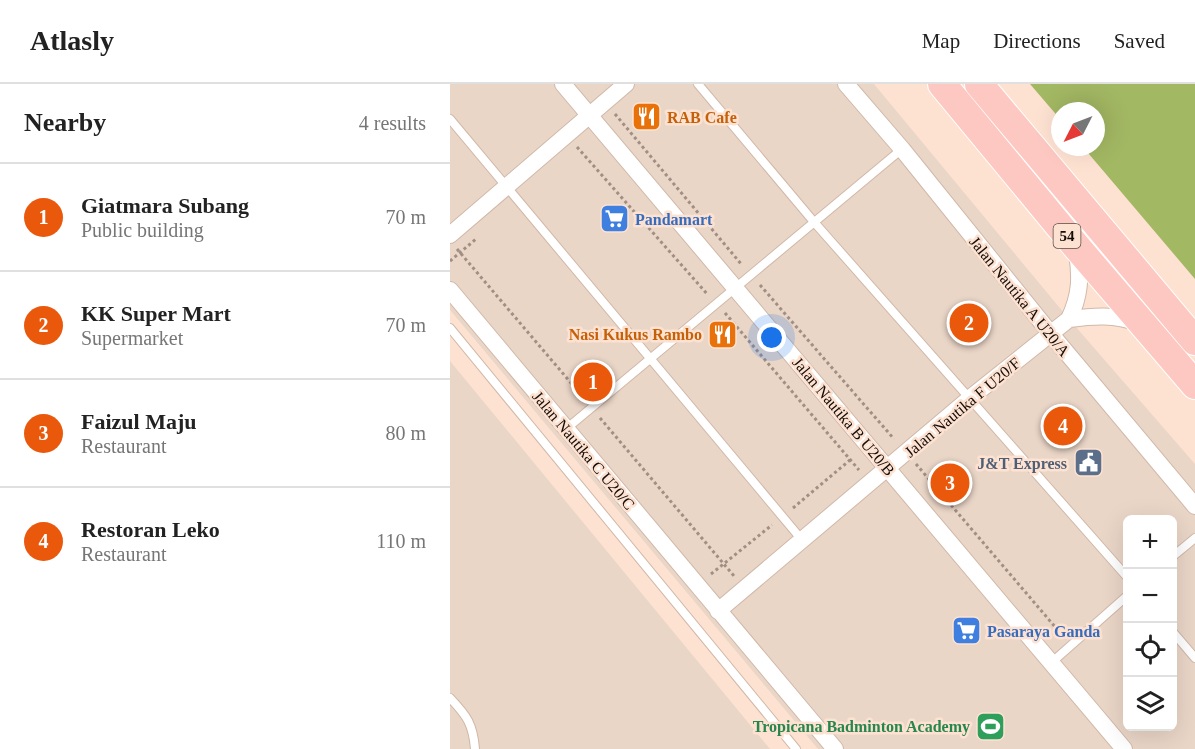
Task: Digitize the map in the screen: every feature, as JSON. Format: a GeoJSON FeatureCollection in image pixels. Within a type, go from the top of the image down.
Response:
{"type":"FeatureCollection","features":[{"type":"Feature","properties":{"kind":"highway","name":"54"},"geometry":{"type":"LineString","coordinates":[[942,84],[1195,385]]}},
{"type":"Feature","properties":{"kind":"highway","name":"54"},"geometry":{"type":"LineString","coordinates":[[979,84],[1195,341]]}},
{"type":"Feature","properties":{"kind":"street","name":"Jalan Nautika B U20/B"},"geometry":{"type":"LineString","coordinates":[[563,84],[1124,749]]}},
{"type":"Feature","properties":{"kind":"street"},"geometry":{"type":"LineString","coordinates":[[450,235],[626,84]]}},
{"type":"Feature","properties":{"kind":"street","name":"Jalan Nautika A U20/A"},"geometry":{"type":"LineString","coordinates":[[846,84],[1195,506]]}},
{"type":"Feature","properties":{"kind":"street"},"geometry":{"type":"LineString","coordinates":[[1069,319],[1077,303],[1081,273],[1075,245]]}},
{"type":"Feature","properties":{"kind":"street","name":"Jalan Nautika C U20/C"},"geometry":{"type":"LineString","coordinates":[[450,290],[835,749]]}},
{"type":"Feature","properties":{"kind":"street"},"geometry":{"type":"LineString","coordinates":[[1069,319],[1123,317],[1144,326]]}},
{"type":"Feature","properties":{"kind":"street","name":"Jalan Nautika F U20/F"},"geometry":{"type":"LineString","coordinates":[[718,611],[970,398],[1069,319]]}},
{"type":"Feature","properties":{"kind":"lane"},"geometry":{"type":"LineString","coordinates":[[698,84],[814,222],[1123,572]]}},
{"type":"Feature","properties":{"kind":"lane"},"geometry":{"type":"LineString","coordinates":[[450,119],[802,540]]}},
{"type":"Feature","properties":{"kind":"lane"},"geometry":{"type":"LineString","coordinates":[[566,429],[902,149]]}},
{"type":"Feature","properties":{"kind":"lane"},"geometry":{"type":"LineString","coordinates":[[450,328],[796,749]]}},
{"type":"Feature","properties":{"kind":"lane"},"geometry":{"type":"LineString","coordinates":[[1177,554],[1195,538]]}},
{"type":"Feature","properties":{"kind":"lane"},"geometry":{"type":"LineString","coordinates":[[1051,663],[1123,599]]}},
{"type":"Feature","properties":{"kind":"lane"},"geometry":{"type":"LineString","coordinates":[[1177,637],[1195,658]]}},
{"type":"Feature","properties":{"kind":"lane"},"geometry":{"type":"LineString","coordinates":[[450,698],[463,712],[473,730],[475,749]]}},
{"type":"Feature","properties":{"kind":"path"},"geometry":{"type":"LineString","coordinates":[[605,102],[751,275],[1071,645]]}},
{"type":"Feature","properties":{"kind":"shaded area"},"geometry":{"type":"Polygon","coordinates":[[[450,84],[874,84],[1069,319],[1195,464],[1195,749],[818,749],[450,310],[450,84]]]}},
{"type":"Feature","properties":{"kind":"shaded area"},"geometry":{"type":"Polygon","coordinates":[[[450,361],[770,749],[450,749],[450,361]]]}},
{"type":"Feature","properties":{"kind":"green space"},"geometry":{"type":"Polygon","coordinates":[[[1030,84],[1195,84],[1195,279],[1091,156],[1105,156],[1105,102],[1051,102],[1051,108],[1030,84]]]}},
{"type":"Feature","properties":{"kind":"place","name":"RAB Cafe"},"geometry":{"type":"Point","coordinates":[646,117]}},
{"type":"Feature","properties":{"kind":"place","name":"Pandamart"},"geometry":{"type":"Point","coordinates":[614,219]}},
{"type":"Feature","properties":{"kind":"place","name":"KK Super Mart"},"geometry":{"type":"Point","coordinates":[969,323]}},
{"type":"Feature","properties":{"kind":"place","name":"Nasi Kukus Rambo"},"geometry":{"type":"Point","coordinates":[723,334]}},
{"type":"Feature","properties":{"kind":"place","name":"Giatmara Subang"},"geometry":{"type":"Point","coordinates":[593,382]}},
{"type":"Feature","properties":{"kind":"place","name":"Restoran Leko"},"geometry":{"type":"Point","coordinates":[1063,426]}},
{"type":"Feature","properties":{"kind":"place","name":"J&T Express"},"geometry":{"type":"Point","coordinates":[1088,463]}},
{"type":"Feature","properties":{"kind":"place","name":"Faizul Maju"},"geometry":{"type":"Point","coordinates":[950,483]}},
{"type":"Feature","properties":{"kind":"place","name":"Pasaraya Ganda"},"geometry":{"type":"Point","coordinates":[966,631]}},
{"type":"Feature","properties":{"kind":"place","name":"Tropicana Badminton Academy"},"geometry":{"type":"Point","coordinates":[991,726]}}]}
